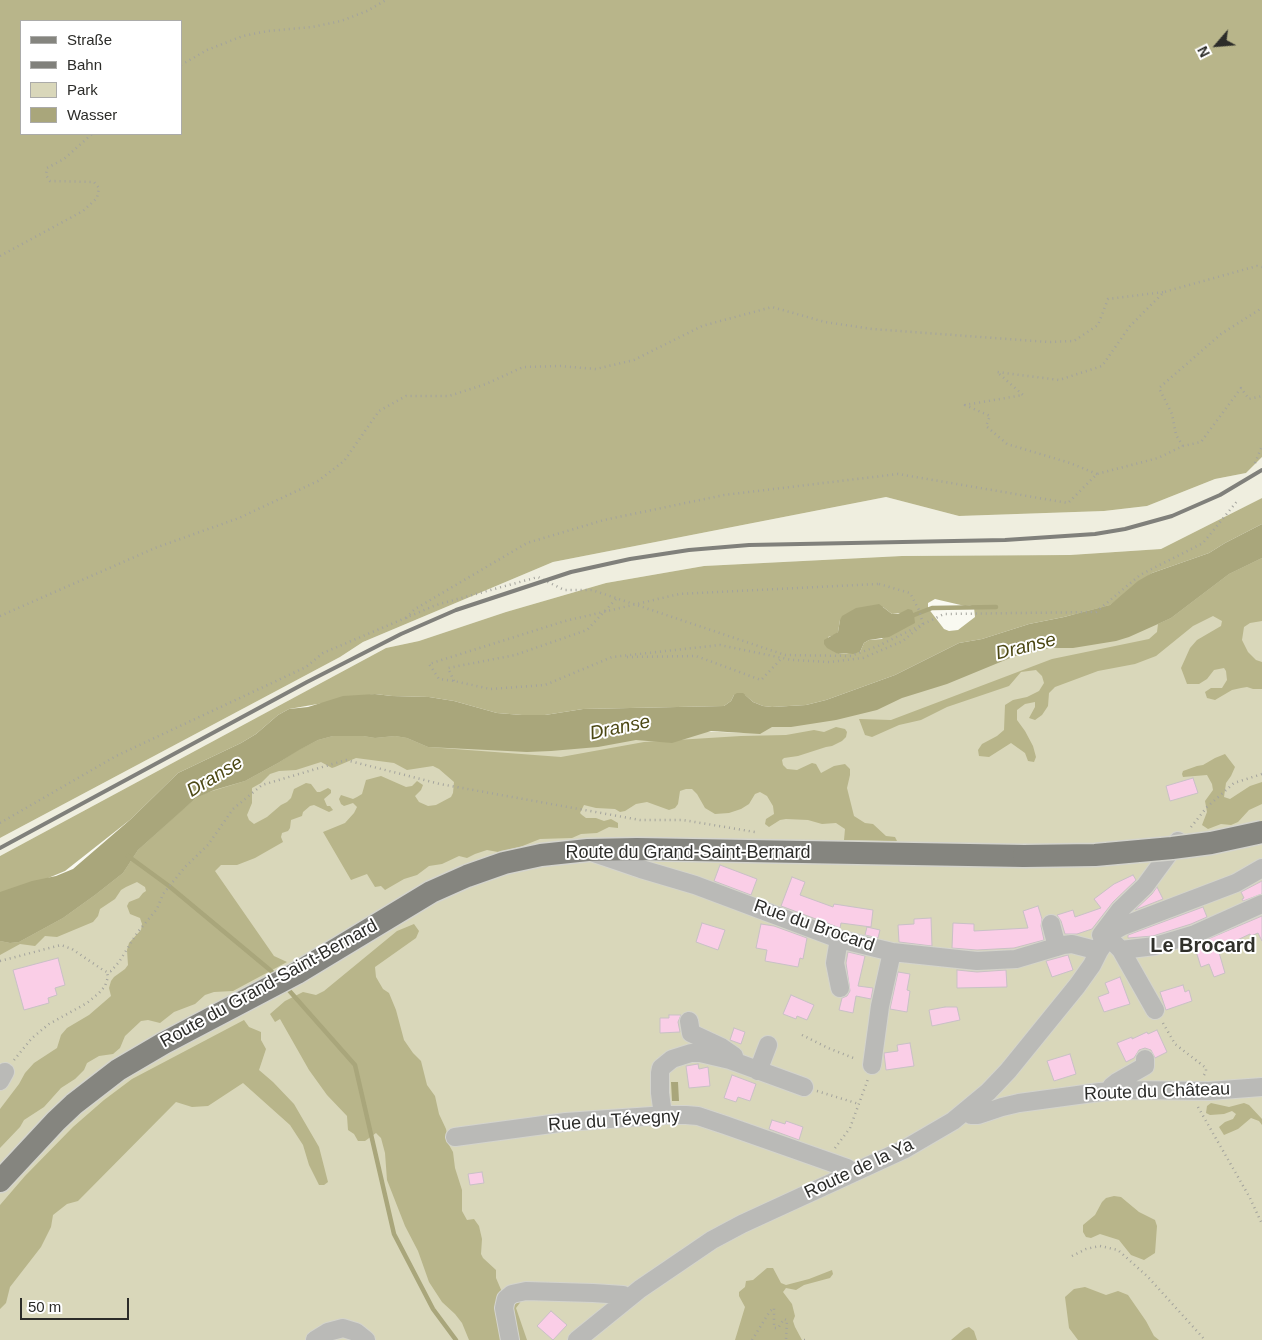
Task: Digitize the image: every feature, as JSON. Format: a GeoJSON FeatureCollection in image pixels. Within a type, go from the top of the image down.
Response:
{"type":"FeatureCollection","features":[{"type":"Feature","properties":{"kind":"main road","name":"Route du Grand-Saint-Bernard"},"geometry":{"type":"LineString","coordinates":[[0,1181],[56,1121],[111,1075],[164,1043],[297,973],[414,902],[467,876],[523,858],[588,850],[1011,857],[1095,855],[1192,846],[1262,832]]}},
{"type":"Feature","properties":{"kind":"street"},"geometry":{"type":"LineString","coordinates":[[1099,951],[1096,942],[1120,910],[1145,886],[1182,837]]}},
{"type":"Feature","properties":{"kind":"street","name":"Rue du Brocard"},"geometry":{"type":"LineString","coordinates":[[588,850],[640,869],[695,885],[839,939],[892,952],[977,961],[1016,959],[1072,944],[1099,951]]}},
{"type":"Feature","properties":{"kind":"street"},"geometry":{"type":"LineString","coordinates":[[1099,951],[1109,936],[1123,926],[1236,883],[1262,868]]}},
{"type":"Feature","properties":{"kind":"street"},"geometry":{"type":"LineString","coordinates":[[1121,950],[1155,946],[1178,940],[1231,919],[1262,904]]}},
{"type":"Feature","properties":{"kind":"street"},"geometry":{"type":"LineString","coordinates":[[1051,924],[1057,947]]}},
{"type":"Feature","properties":{"kind":"street"},"geometry":{"type":"LineString","coordinates":[[1109,936],[1121,950],[1155,1010]]}},
{"type":"Feature","properties":{"kind":"street"},"geometry":{"type":"LineString","coordinates":[[839,939],[835,963],[840,988]]}},
{"type":"Feature","properties":{"kind":"street","name":"Route de la Ya"},"geometry":{"type":"LineString","coordinates":[[577,1340],[628,1298],[726,1232],[932,1135],[966,1112],[1000,1080],[1036,1037],[1077,986],[1092,965],[1099,951]]}},
{"type":"Feature","properties":{"kind":"street"},"geometry":{"type":"LineString","coordinates":[[872,1064],[880,1006],[892,952]]}},
{"type":"Feature","properties":{"kind":"street"},"geometry":{"type":"LineString","coordinates":[[689,1021],[691,1033],[730,1052],[734,1056],[735,1062]]}},
{"type":"Feature","properties":{"kind":"street"},"geometry":{"type":"LineString","coordinates":[[758,1071],[768,1045]]}},
{"type":"Feature","properties":{"kind":"street"},"geometry":{"type":"LineString","coordinates":[[663,1115],[660,1093],[661,1068],[668,1061],[681,1055],[700,1053],[735,1062],[804,1087]]}},
{"type":"Feature","properties":{"kind":"street"},"geometry":{"type":"LineString","coordinates":[[1109,1091],[1117,1082],[1145,1066],[1145,1059]]}},
{"type":"Feature","properties":{"kind":"street","name":"Route du Château"},"geometry":{"type":"LineString","coordinates":[[966,1112],[978,1115],[1019,1103],[1109,1091],[1262,1087]]}},
{"type":"Feature","properties":{"kind":"street","name":"Rue du Tévegny"},"geometry":{"type":"LineString","coordinates":[[455,1137],[566,1122],[686,1115],[704,1118],[847,1168],[853,1173]]}},
{"type":"Feature","properties":{"kind":"street"},"geometry":{"type":"LineString","coordinates":[[510,1340],[504,1308],[506,1299],[512,1294],[526,1292],[601,1294],[624,1295],[628,1298]]}},
{"type":"Feature","properties":{"kind":"street"},"geometry":{"type":"LineString","coordinates":[[315,1340],[328,1332],[343,1328],[356,1332],[366,1340]]}},
{"type":"Feature","properties":{"kind":"path"},"geometry":{"type":"LineString","coordinates":[[182,64],[207,50],[243,36],[342,21],[386,0]]}},
{"type":"Feature","properties":{"kind":"path"},"geometry":{"type":"LineString","coordinates":[[0,256],[84,211],[98,198],[99,188],[94,182],[50,181],[46,176],[47,168],[64,159],[91,135]]}},
{"type":"Feature","properties":{"kind":"path"},"geometry":{"type":"LineString","coordinates":[[0,616],[155,548],[239,518],[318,481],[344,461],[379,411],[406,396],[448,396],[486,384],[523,367],[560,366],[596,369],[634,360],[702,326],[772,306],[826,322],[872,329],[1048,342],[1074,342],[1098,325],[1108,299],[1164,292],[1257,266],[1262,267]]}},
{"type":"Feature","properties":{"kind":"path"},"geometry":{"type":"LineString","coordinates":[[1097,474],[1070,463],[1007,444],[986,426],[990,416],[965,405],[1023,395],[997,372],[1060,380],[1102,366],[1130,326],[1164,292]]}},
{"type":"Feature","properties":{"kind":"path"},"geometry":{"type":"LineString","coordinates":[[1183,446],[1176,435],[1172,414],[1159,388],[1221,334],[1262,308]]}},
{"type":"Feature","properties":{"kind":"path"},"geometry":{"type":"LineString","coordinates":[[405,619],[415,608],[527,542],[604,520],[724,494],[898,474],[1068,503],[1097,474],[1158,458],[1183,446],[1201,442],[1241,388],[1249,399],[1262,396]]}},
{"type":"Feature","properties":{"kind":"path"},"geometry":{"type":"LineString","coordinates":[[1255,463],[1262,446]]}},
{"type":"Feature","properties":{"kind":"path"},"geometry":{"type":"LineString","coordinates":[[0,823],[116,756],[306,667],[323,653],[436,605],[538,578],[564,590],[592,590],[785,655],[851,656],[878,646],[944,614],[1096,612],[1140,575],[1203,543],[1238,500]]}},
{"type":"Feature","properties":{"kind":"path"},"geometry":{"type":"LineString","coordinates":[[879,584],[910,593],[919,610],[923,624],[903,642],[863,658],[830,662],[792,660],[720,644],[612,657],[545,685],[490,688],[454,680],[439,679],[429,664],[565,621],[679,594],[879,584]]}},
{"type":"Feature","properties":{"kind":"path"},"geometry":{"type":"LineString","coordinates":[[454,680],[448,668],[515,655],[587,630],[617,598]]}},
{"type":"Feature","properties":{"kind":"path"},"geometry":{"type":"LineString","coordinates":[[612,657],[696,656],[761,680],[785,655]]}},
{"type":"Feature","properties":{"kind":"path"},"geometry":{"type":"LineString","coordinates":[[107,972],[114,968],[137,933],[154,914],[163,894],[178,875],[208,844],[233,809],[262,785],[346,760],[440,784],[640,820],[683,820],[757,832]]}},
{"type":"Feature","properties":{"kind":"path"},"geometry":{"type":"LineString","coordinates":[[1182,837],[1207,807],[1234,784],[1262,774]]}},
{"type":"Feature","properties":{"kind":"path"},"geometry":{"type":"LineString","coordinates":[[0,961],[61,945],[72,949],[107,972],[108,977],[105,986],[99,993],[49,1024],[32,1038],[3,1077]]}},
{"type":"Feature","properties":{"kind":"path"},"geometry":{"type":"LineString","coordinates":[[1155,1010],[1175,1044],[1206,1068],[1203,1077],[1188,1090],[1250,1198],[1262,1224]]}},
{"type":"Feature","properties":{"kind":"path"},"geometry":{"type":"LineString","coordinates":[[802,1035],[828,1048],[872,1064],[850,1128],[836,1148],[818,1159]]}},
{"type":"Feature","properties":{"kind":"path"},"geometry":{"type":"LineString","coordinates":[[804,1087],[859,1104]]}},
{"type":"Feature","properties":{"kind":"path"},"geometry":{"type":"LineString","coordinates":[[1072,1256],[1086,1249],[1100,1246],[1118,1250],[1148,1277],[1205,1340]]}},
{"type":"Feature","properties":{"kind":"path"},"geometry":{"type":"LineString","coordinates":[[752,1340],[770,1311],[774,1308],[774,1328],[778,1328],[784,1319],[787,1320],[786,1340]]}},
{"type":"Feature","properties":{"kind":"shaded area"},"geometry":{"type":"Polygon","coordinates":[[[0,0],[1262,0],[1262,457],[1246,473],[1215,479],[1147,506],[1104,511],[959,516],[886,497],[553,562],[363,642],[340,657],[0,838],[0,0]]]}},
{"type":"Feature","properties":{"kind":"shaded area"},"geometry":{"type":"Polygon","coordinates":[[[1262,457],[1262,498],[1161,549],[1070,555],[902,556],[704,566],[606,583],[506,612],[419,641],[386,648],[0,856],[0,838],[340,657],[363,642],[553,562],[886,497],[959,516],[1104,511],[1147,506],[1215,479],[1246,473],[1262,457]]]}},
{"type":"Feature","properties":{"kind":"shaded area"},"geometry":{"type":"Polygon","coordinates":[[[1262,498],[1262,524],[1209,553],[1152,573],[1110,605],[1029,624],[982,639],[959,643],[895,675],[826,700],[806,705],[763,706],[753,702],[745,695],[734,695],[731,701],[724,706],[583,709],[545,715],[522,715],[497,713],[454,701],[429,697],[375,694],[289,709],[241,743],[178,773],[131,819],[65,871],[0,898],[0,856],[386,648],[419,641],[506,612],[606,583],[704,566],[902,556],[1070,555],[1161,549],[1262,498]],[[935,599],[928,603],[928,608],[944,629],[949,631],[958,630],[975,617],[974,607],[970,605],[965,606],[935,599]],[[883,607],[840,620],[838,632],[828,637],[838,654],[860,652],[864,643],[869,640],[882,639],[902,613],[892,614],[883,607]]]}},
{"type":"Feature","properties":{"kind":"shaded area"},"geometry":{"type":"Polygon","coordinates":[[[1262,558],[1262,621],[1250,623],[1244,627],[1242,640],[1248,652],[1256,660],[1262,662],[1262,689],[1247,687],[1232,690],[1215,700],[1207,698],[1205,692],[1211,688],[1222,688],[1227,680],[1224,668],[1214,670],[1207,679],[1199,684],[1187,684],[1181,668],[1190,648],[1197,640],[1221,626],[1222,621],[1213,616],[1193,626],[1156,656],[1135,664],[1098,671],[1055,687],[1049,693],[1048,706],[1042,715],[1035,720],[1029,718],[1035,707],[1035,702],[1025,704],[1017,710],[1017,720],[1033,746],[1036,757],[1034,762],[1028,761],[1025,753],[1011,743],[989,757],[979,756],[978,750],[982,744],[1004,730],[1005,705],[1013,700],[1027,697],[1039,691],[1044,683],[1042,676],[1036,670],[1021,672],[1009,686],[947,707],[921,720],[899,725],[872,737],[865,735],[859,719],[891,720],[1052,659],[1149,639],[1157,632],[1158,624],[1171,618],[1229,574],[1262,558]]]}},
{"type":"Feature","properties":{"kind":"shaded area"},"geometry":{"type":"Polygon","coordinates":[[[836,727],[845,729],[847,732],[846,737],[842,741],[832,746],[798,756],[784,758],[782,760],[783,765],[787,769],[797,770],[812,763],[816,764],[821,773],[834,766],[845,764],[850,769],[847,788],[854,816],[865,823],[873,824],[886,836],[895,837],[897,841],[844,840],[845,829],[836,823],[822,824],[808,820],[786,819],[780,820],[769,827],[765,824],[766,819],[774,814],[773,806],[767,796],[760,792],[755,794],[749,804],[741,809],[729,813],[715,814],[705,808],[692,789],[686,789],[680,791],[678,804],[675,808],[669,810],[647,802],[636,804],[620,812],[615,809],[584,805],[580,813],[586,818],[596,818],[604,821],[611,819],[618,823],[618,828],[609,827],[597,833],[581,834],[572,838],[540,839],[520,847],[498,852],[487,850],[467,858],[459,856],[442,864],[429,866],[417,875],[404,879],[385,890],[381,886],[375,887],[367,874],[351,880],[323,832],[345,823],[357,807],[353,803],[344,806],[341,804],[339,799],[341,795],[353,799],[362,794],[366,780],[381,776],[406,787],[412,786],[417,781],[423,785],[415,796],[419,802],[428,806],[436,805],[451,797],[454,782],[433,766],[407,770],[394,763],[356,758],[332,768],[321,762],[296,770],[279,771],[270,774],[261,783],[252,788],[252,803],[247,815],[254,824],[287,802],[291,798],[294,789],[306,783],[311,784],[317,792],[328,788],[331,790],[331,793],[324,799],[327,806],[330,806],[333,810],[329,812],[314,805],[310,806],[303,812],[302,816],[291,820],[288,831],[282,833],[283,842],[255,858],[237,865],[221,865],[215,871],[274,956],[287,962],[233,991],[214,992],[205,995],[195,1004],[174,1012],[160,1023],[148,1020],[141,1021],[125,1036],[120,1048],[113,1054],[99,1056],[87,1063],[84,1070],[75,1079],[61,1088],[44,1107],[24,1120],[20,1127],[0,1148],[0,1109],[25,1073],[34,1063],[57,1048],[61,1035],[67,1028],[89,1015],[111,996],[109,988],[111,981],[128,965],[127,950],[129,943],[141,930],[140,918],[130,914],[127,906],[129,902],[139,898],[146,891],[145,887],[137,882],[126,887],[121,890],[115,899],[100,909],[98,916],[93,922],[57,937],[45,936],[35,946],[20,944],[0,955],[0,941],[19,942],[63,918],[95,895],[123,873],[138,850],[196,798],[245,781],[298,750],[318,740],[333,736],[375,738],[395,736],[407,738],[428,747],[561,757],[644,742],[786,735],[814,730],[824,732],[836,727]]]}},
{"type":"Feature","properties":{"kind":"shaded area"},"geometry":{"type":"Polygon","coordinates":[[[1225,754],[1235,767],[1226,783],[1224,797],[1230,799],[1250,786],[1262,782],[1262,804],[1249,810],[1238,822],[1231,825],[1221,824],[1208,829],[1202,825],[1207,812],[1205,801],[1213,790],[1212,784],[1207,775],[1183,777],[1182,774],[1183,771],[1203,765],[1225,754]]]}},
{"type":"Feature","properties":{"kind":"shaded area"},"geometry":{"type":"Polygon","coordinates":[[[414,924],[419,931],[416,938],[375,967],[376,977],[383,989],[389,993],[404,1040],[421,1061],[427,1085],[435,1096],[439,1114],[453,1152],[455,1168],[462,1190],[462,1211],[467,1220],[474,1219],[479,1226],[482,1239],[481,1254],[496,1270],[496,1278],[502,1292],[512,1306],[516,1300],[522,1300],[516,1308],[527,1340],[469,1340],[462,1323],[442,1302],[429,1282],[418,1251],[405,1226],[387,1180],[385,1153],[381,1138],[376,1133],[365,1141],[358,1141],[354,1134],[348,1130],[347,1116],[327,1095],[309,1070],[280,1019],[275,1022],[270,1014],[285,1001],[303,992],[316,995],[324,991],[397,931],[414,924]]]}},
{"type":"Feature","properties":{"kind":"shaded area"},"geometry":{"type":"Polygon","coordinates":[[[244,1020],[249,1027],[261,1032],[261,1040],[266,1049],[259,1070],[294,1104],[319,1147],[328,1182],[324,1185],[319,1185],[309,1165],[303,1145],[290,1125],[243,1083],[208,1106],[192,1107],[176,1102],[78,1201],[67,1204],[53,1215],[51,1227],[41,1247],[10,1287],[6,1303],[0,1309],[0,1205],[25,1176],[73,1127],[104,1100],[132,1079],[244,1020]]]}},
{"type":"Feature","properties":{"kind":"shaded area"},"geometry":{"type":"Polygon","coordinates":[[[1211,1103],[1229,1107],[1244,1103],[1249,1105],[1262,1119],[1262,1125],[1259,1121],[1251,1118],[1238,1129],[1224,1135],[1219,1127],[1233,1119],[1236,1114],[1232,1111],[1224,1114],[1210,1115],[1206,1113],[1207,1106],[1211,1103]]]}},
{"type":"Feature","properties":{"kind":"shaded area"},"geometry":{"type":"Polygon","coordinates":[[[1121,1197],[1139,1212],[1155,1220],[1157,1226],[1155,1253],[1144,1260],[1131,1255],[1119,1240],[1100,1234],[1091,1238],[1086,1237],[1083,1232],[1083,1225],[1095,1215],[1102,1202],[1106,1198],[1121,1197]]]}},
{"type":"Feature","properties":{"kind":"shaded area"},"geometry":{"type":"Polygon","coordinates":[[[767,1268],[773,1268],[781,1283],[786,1285],[832,1270],[833,1274],[830,1278],[804,1285],[796,1290],[786,1288],[783,1292],[792,1304],[795,1316],[793,1321],[802,1340],[735,1340],[745,1307],[739,1292],[745,1287],[746,1281],[753,1280],[767,1268]]]}},
{"type":"Feature","properties":{"kind":"shaded area"},"geometry":{"type":"Polygon","coordinates":[[[1085,1287],[1106,1295],[1118,1291],[1128,1295],[1154,1336],[1159,1340],[1078,1340],[1069,1328],[1065,1297],[1074,1289],[1085,1287]]]}},
{"type":"Feature","properties":{"kind":"shaded area"},"geometry":{"type":"Polygon","coordinates":[[[969,1327],[974,1331],[977,1340],[951,1340],[964,1329],[969,1327]]]}},
{"type":"Feature","properties":{"kind":"green space"},"geometry":{"type":"Polygon","coordinates":[[[1262,531],[1262,1340],[0,1340],[0,916],[43,905],[283,734],[420,720],[744,733],[1015,640],[1262,531]]]}},
{"type":"Feature","properties":{"kind":"water","name":"Dranse"},"geometry":{"type":"Polygon","coordinates":[[[1262,524],[1262,558],[1229,574],[1171,618],[1158,624],[1116,641],[1073,648],[1049,648],[1015,656],[947,684],[902,698],[877,710],[836,720],[791,727],[772,727],[760,734],[711,731],[672,743],[636,740],[598,747],[527,752],[428,747],[407,738],[395,736],[375,738],[333,736],[318,740],[245,781],[214,790],[196,798],[138,850],[123,873],[95,895],[63,918],[19,942],[0,941],[0,892],[32,881],[56,876],[73,869],[131,819],[178,773],[241,743],[289,709],[308,707],[343,696],[375,694],[429,697],[454,701],[497,713],[522,715],[545,715],[583,709],[724,706],[737,693],[743,693],[753,702],[763,706],[806,705],[826,700],[895,675],[959,643],[982,639],[1029,624],[1110,605],[1138,581],[1152,573],[1209,553],[1262,524]]]}},
{"type":"Feature","properties":{"kind":"water"},"geometry":{"type":"Polygon","coordinates":[[[879,604],[892,614],[898,614],[908,609],[912,610],[915,623],[889,637],[869,640],[864,643],[860,652],[853,654],[838,654],[827,648],[824,640],[838,632],[842,616],[856,608],[879,604]]]}},
{"type":"Feature","properties":{"kind":"water"},"geometry":{"type":"Polygon","coordinates":[[[671,1082],[678,1082],[679,1101],[672,1101],[671,1082]]]}},
{"type":"Feature","properties":{"kind":"building"},"geometry":{"type":"Polygon","coordinates":[[[1193,778],[1198,793],[1170,801],[1166,786],[1193,778]]]}},
{"type":"Feature","properties":{"kind":"building"},"geometry":{"type":"Polygon","coordinates":[[[720,865],[757,879],[751,895],[714,881],[720,865]]]}},
{"type":"Feature","properties":{"kind":"building"},"geometry":{"type":"Polygon","coordinates":[[[1133,875],[1136,880],[1113,902],[1092,929],[1077,934],[1065,934],[1057,915],[1073,910],[1075,917],[1101,908],[1094,899],[1114,884],[1133,875]]]}},
{"type":"Feature","properties":{"kind":"building"},"geometry":{"type":"Polygon","coordinates":[[[792,877],[805,882],[800,895],[833,907],[834,904],[873,910],[871,927],[841,923],[840,928],[781,906],[792,877]]]}},
{"type":"Feature","properties":{"kind":"building"},"geometry":{"type":"Polygon","coordinates":[[[1262,881],[1262,894],[1243,901],[1242,899],[1244,898],[1241,892],[1262,881]]]}},
{"type":"Feature","properties":{"kind":"building"},"geometry":{"type":"Polygon","coordinates":[[[1157,887],[1163,899],[1135,910],[1152,894],[1157,887]]]}},
{"type":"Feature","properties":{"kind":"building"},"geometry":{"type":"Polygon","coordinates":[[[1038,906],[1042,919],[1041,926],[1044,940],[1014,948],[977,950],[952,948],[953,923],[974,924],[974,931],[1028,928],[1023,911],[1038,906]]]}},
{"type":"Feature","properties":{"kind":"building"},"geometry":{"type":"Polygon","coordinates":[[[1203,907],[1207,917],[1191,924],[1153,936],[1128,938],[1128,935],[1203,907]]]}},
{"type":"Feature","properties":{"kind":"building"},"geometry":{"type":"Polygon","coordinates":[[[1262,916],[1262,941],[1258,933],[1251,936],[1250,934],[1218,949],[1225,973],[1214,977],[1209,964],[1201,967],[1194,945],[1262,916]]]}},
{"type":"Feature","properties":{"kind":"building"},"geometry":{"type":"Polygon","coordinates":[[[931,918],[932,946],[899,942],[898,925],[914,924],[914,919],[931,918]]]}},
{"type":"Feature","properties":{"kind":"building"},"geometry":{"type":"Polygon","coordinates":[[[702,923],[725,930],[718,950],[696,942],[702,923]]]}},
{"type":"Feature","properties":{"kind":"building"},"geometry":{"type":"Polygon","coordinates":[[[761,924],[774,926],[807,938],[803,959],[800,958],[798,967],[765,961],[767,950],[756,948],[761,924]]]}},
{"type":"Feature","properties":{"kind":"building"},"geometry":{"type":"Polygon","coordinates":[[[867,927],[880,930],[878,938],[865,935],[867,927]]]}},
{"type":"Feature","properties":{"kind":"building"},"geometry":{"type":"Polygon","coordinates":[[[848,952],[865,956],[858,986],[873,988],[871,999],[856,996],[853,1013],[839,1010],[842,998],[847,996],[850,991],[846,963],[848,952]]]}},
{"type":"Feature","properties":{"kind":"building"},"geometry":{"type":"Polygon","coordinates":[[[1068,955],[1073,970],[1052,977],[1046,961],[1068,955]]]}},
{"type":"Feature","properties":{"kind":"building"},"geometry":{"type":"Polygon","coordinates":[[[58,958],[65,985],[55,988],[57,995],[48,998],[49,1003],[24,1010],[13,970],[58,958]]]}},
{"type":"Feature","properties":{"kind":"building"},"geometry":{"type":"Polygon","coordinates":[[[957,970],[977,972],[1006,970],[1007,987],[957,988],[957,970]]]}},
{"type":"Feature","properties":{"kind":"building"},"geometry":{"type":"Polygon","coordinates":[[[898,972],[910,974],[907,990],[910,991],[907,1012],[890,1009],[898,972]]]}},
{"type":"Feature","properties":{"kind":"building"},"geometry":{"type":"Polygon","coordinates":[[[1120,977],[1130,1004],[1104,1012],[1098,997],[1109,993],[1105,983],[1120,977]]]}},
{"type":"Feature","properties":{"kind":"building"},"geometry":{"type":"Polygon","coordinates":[[[1183,985],[1185,992],[1189,990],[1192,1001],[1166,1010],[1160,992],[1183,985]]]}},
{"type":"Feature","properties":{"kind":"building"},"geometry":{"type":"Polygon","coordinates":[[[791,995],[814,1005],[807,1020],[797,1016],[796,1019],[783,1014],[791,995]]]}},
{"type":"Feature","properties":{"kind":"building"},"geometry":{"type":"Polygon","coordinates":[[[957,1007],[960,1020],[932,1026],[929,1010],[957,1007]]]}},
{"type":"Feature","properties":{"kind":"building"},"geometry":{"type":"Polygon","coordinates":[[[669,1015],[681,1015],[678,1022],[680,1032],[660,1033],[660,1018],[669,1018],[669,1015]]]}},
{"type":"Feature","properties":{"kind":"building"},"geometry":{"type":"Polygon","coordinates":[[[734,1028],[745,1032],[741,1044],[730,1040],[734,1028]]]}},
{"type":"Feature","properties":{"kind":"building"},"geometry":{"type":"Polygon","coordinates":[[[1157,1030],[1167,1052],[1155,1058],[1151,1050],[1145,1048],[1139,1050],[1134,1058],[1126,1062],[1117,1043],[1157,1030]]]}},
{"type":"Feature","properties":{"kind":"building"},"geometry":{"type":"Polygon","coordinates":[[[910,1043],[914,1066],[886,1070],[884,1053],[898,1051],[897,1045],[910,1043]]]}},
{"type":"Feature","properties":{"kind":"building"},"geometry":{"type":"Polygon","coordinates":[[[1070,1054],[1076,1074],[1054,1081],[1047,1061],[1070,1054]]]}},
{"type":"Feature","properties":{"kind":"building"},"geometry":{"type":"Polygon","coordinates":[[[698,1064],[699,1069],[708,1067],[710,1086],[689,1088],[686,1066],[698,1064]]]}},
{"type":"Feature","properties":{"kind":"building"},"geometry":{"type":"Polygon","coordinates":[[[732,1075],[756,1084],[750,1101],[738,1097],[736,1102],[724,1098],[732,1075]]]}},
{"type":"Feature","properties":{"kind":"building"},"geometry":{"type":"Polygon","coordinates":[[[772,1120],[785,1124],[786,1121],[803,1127],[799,1140],[769,1129],[772,1120]]]}},
{"type":"Feature","properties":{"kind":"building"},"geometry":{"type":"Polygon","coordinates":[[[482,1172],[484,1183],[470,1185],[468,1174],[482,1172]]]}},
{"type":"Feature","properties":{"kind":"building"},"geometry":{"type":"Polygon","coordinates":[[[551,1311],[567,1325],[553,1340],[537,1326],[551,1311]]]}},
{"type":"Feature","properties":{"kind":"waterway"},"geometry":{"type":"LineString","coordinates":[[914,615],[932,608],[996,607]]}},
{"type":"Feature","properties":{"kind":"waterway"},"geometry":{"type":"LineString","coordinates":[[128,856],[169,886],[277,977]]}},
{"type":"Feature","properties":{"kind":"waterway"},"geometry":{"type":"LineString","coordinates":[[286,987],[355,1065],[394,1234],[433,1309],[456,1340]]}},
{"type":"Feature","properties":{"kind":"railway"},"geometry":{"type":"LineString","coordinates":[[0,848],[307,682],[401,634],[456,610],[571,572],[630,559],[689,550],[749,545],[1005,540],[1095,534],[1125,529],[1172,516],[1220,495],[1262,470]]}},
{"type":"Feature","properties":{"kind":"district","name":"Le Brocard"},"geometry":{"type":"Point","coordinates":[1203,946]}}]}
